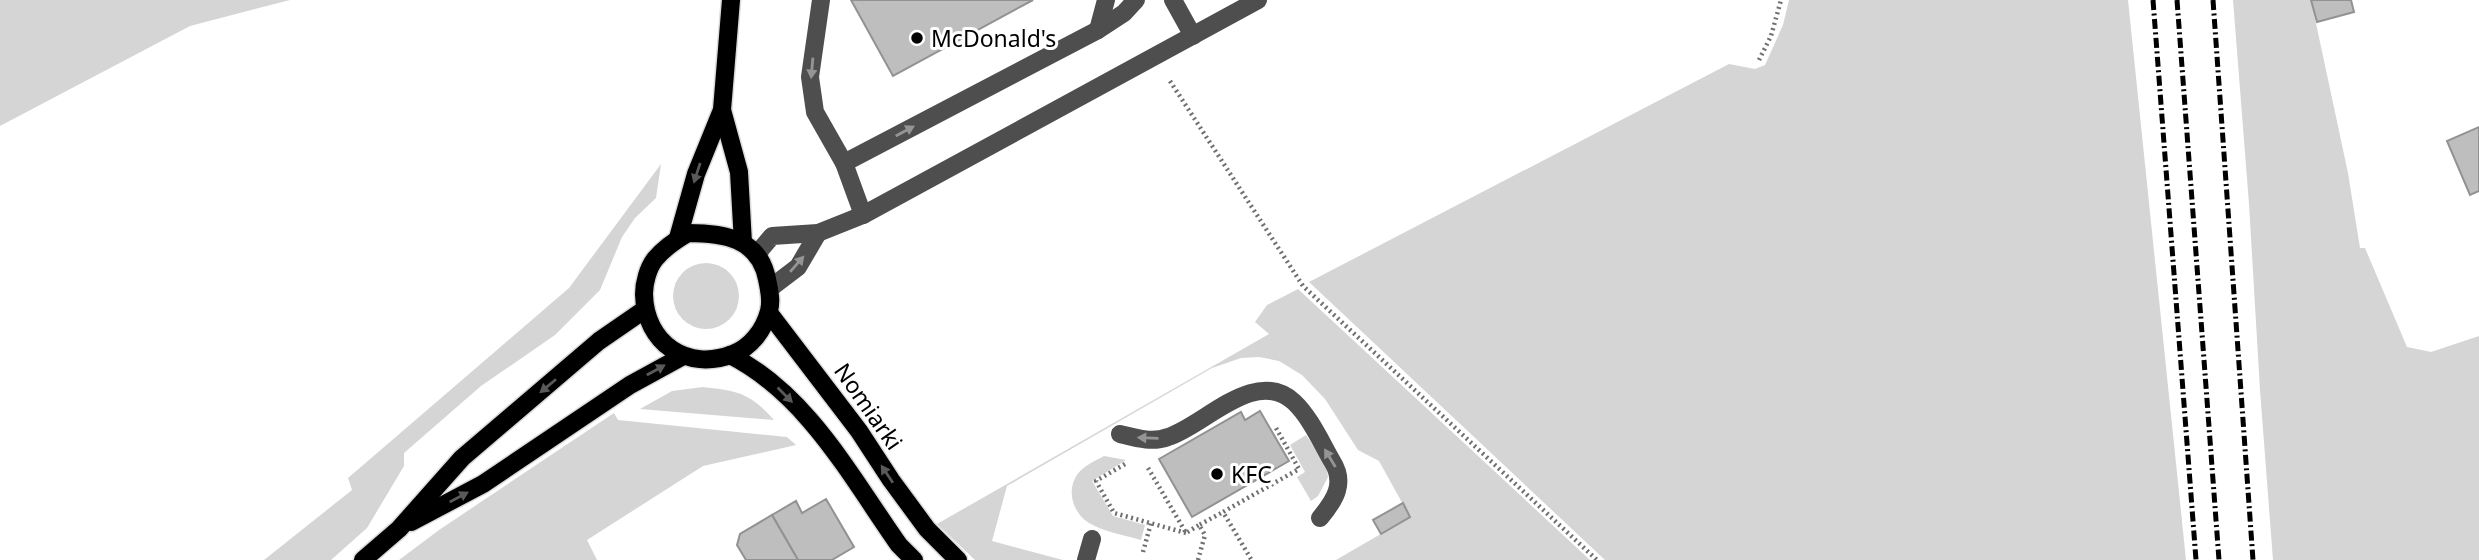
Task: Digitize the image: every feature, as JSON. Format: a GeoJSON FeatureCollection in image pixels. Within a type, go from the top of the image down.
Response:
{"type":"FeatureCollection","features":[{"type":"Feature","properties":{"kind":"main road"},"geometry":{"type":"LineString","coordinates":[[678,238],[696,174],[722,110],[731,0]]}},
{"type":"Feature","properties":{"kind":"main road"},"geometry":{"type":"LineString","coordinates":[[722,110],[739,172],[749,249]]}},
{"type":"Feature","properties":{"kind":"main road"},"geometry":{"type":"LineString","coordinates":[[688,233],[720,233],[749,249],[765,269],[769,289],[769,313],[755,337],[739,352],[705,360],[683,356],[665,345],[652,330],[644,310],[644,285],[653,261],[678,238],[688,233]]}},
{"type":"Feature","properties":{"kind":"main road"},"geometry":{"type":"LineString","coordinates":[[363,560],[399,529],[462,458],[599,341],[644,310]]}},
{"type":"Feature","properties":{"kind":"main road","name":"Nomiarki"},"geometry":{"type":"LineString","coordinates":[[769,313],[859,431],[927,529],[958,560]]}},
{"type":"Feature","properties":{"kind":"main road"},"geometry":{"type":"LineString","coordinates":[[730,355],[746,363],[781,389],[808,419],[900,545],[914,560]]}},
{"type":"Feature","properties":{"kind":"main road"},"geometry":{"type":"LineString","coordinates":[[399,529],[483,484],[630,385],[683,356]]}},
{"type":"Feature","properties":{"kind":"lane"},"geometry":{"type":"LineString","coordinates":[[821,0],[810,77],[815,112],[844,163],[863,215]]}},
{"type":"Feature","properties":{"kind":"lane"},"geometry":{"type":"LineString","coordinates":[[1098,30],[1106,0]]}},
{"type":"Feature","properties":{"kind":"lane"},"geometry":{"type":"LineString","coordinates":[[844,163],[1098,30],[1124,13],[1136,0]]}},
{"type":"Feature","properties":{"kind":"lane"},"geometry":{"type":"LineString","coordinates":[[1173,0],[1193,36]]}},
{"type":"Feature","properties":{"kind":"lane"},"geometry":{"type":"LineString","coordinates":[[749,249],[772,236],[818,233],[863,215],[1258,0]]}},
{"type":"Feature","properties":{"kind":"lane"},"geometry":{"type":"LineString","coordinates":[[769,289],[798,267],[818,233]]}},
{"type":"Feature","properties":{"kind":"lane"},"geometry":{"type":"LineString","coordinates":[[1120,434],[1146,440],[1169,437],[1241,396],[1255,391],[1272,391],[1293,400],[1337,468],[1339,491],[1320,518]]}},
{"type":"Feature","properties":{"kind":"lane"},"geometry":{"type":"LineString","coordinates":[[1086,560],[1092,538]]}},
{"type":"Feature","properties":{"kind":"path"},"geometry":{"type":"LineString","coordinates":[[1759,60],[1771,36],[1781,0]]}},
{"type":"Feature","properties":{"kind":"path"},"geometry":{"type":"LineString","coordinates":[[1154,56],[1303,286],[1597,560]]}},
{"type":"Feature","properties":{"kind":"path"},"geometry":{"type":"LineString","coordinates":[[1186,533],[1149,468],[1126,464],[1096,481],[1114,513],[1186,533],[1299,469],[1255,391]]}},
{"type":"Feature","properties":{"kind":"path"},"geometry":{"type":"LineString","coordinates":[[1223,512],[1251,559]]}},
{"type":"Feature","properties":{"kind":"path"},"geometry":{"type":"LineString","coordinates":[[1143,552],[1151,523]]}},
{"type":"Feature","properties":{"kind":"path"},"geometry":{"type":"LineString","coordinates":[[1198,560],[1205,536],[1199,525]]}},
{"type":"Feature","properties":{"kind":"shaded area"},"geometry":{"type":"Polygon","coordinates":[[[0,0],[290,0],[190,26],[0,126],[0,0]]]}},
{"type":"Feature","properties":{"kind":"shaded area"},"geometry":{"type":"Polygon","coordinates":[[[1789,0],[2128,0],[2186,560],[1605,560],[1309,282],[1729,64],[1755,69],[1765,65],[1783,25],[1789,0]]]}},
{"type":"Feature","properties":{"kind":"shaded area"},"geometry":{"type":"Polygon","coordinates":[[[2233,0],[2311,0],[2348,173],[2360,248],[2365,248],[2407,347],[2431,352],[2479,336],[2479,560],[2273,560],[2233,0]]]}},
{"type":"Feature","properties":{"kind":"shaded area"},"geometry":{"type":"Polygon","coordinates":[[[661,164],[656,198],[635,218],[622,237],[600,290],[555,335],[481,386],[404,453],[404,466],[367,528],[331,560],[264,560],[352,490],[348,478],[569,288],[661,164]]]}},
{"type":"Feature","properties":{"kind":"shaded area"},"geometry":{"type":"Polygon","coordinates":[[[706,263],[719,266],[729,273],[736,283],[739,296],[736,309],[729,319],[719,326],[706,329],[693,326],[683,319],[676,309],[673,296],[676,283],[683,273],[693,266],[706,263]]]}},
{"type":"Feature","properties":{"kind":"shaded area"},"geometry":{"type":"Polygon","coordinates":[[[1298,289],[1590,560],[1336,560],[1410,517],[1379,461],[1358,450],[1325,399],[1302,375],[1279,361],[1259,357],[1241,358],[1212,368],[1007,486],[992,541],[1063,560],[975,560],[937,524],[1269,334],[1255,322],[1267,305],[1298,289]]]}},
{"type":"Feature","properties":{"kind":"shaded area"},"geometry":{"type":"Polygon","coordinates":[[[703,387],[743,395],[758,404],[774,420],[640,409],[672,391],[703,387]]]}},
{"type":"Feature","properties":{"kind":"shaded area"},"geometry":{"type":"Polygon","coordinates":[[[614,413],[618,420],[787,437],[796,445],[703,466],[587,540],[597,560],[399,560],[439,530],[614,413]]]}},
{"type":"Feature","properties":{"kind":"shaded area"},"geometry":{"type":"Polygon","coordinates":[[[1306,435],[1326,465],[1328,477],[1318,496],[1311,501],[1297,477],[1305,472],[1290,445],[1306,435]]]}},
{"type":"Feature","properties":{"kind":"shaded area"},"geometry":{"type":"Polygon","coordinates":[[[1104,456],[1126,460],[1092,481],[1113,516],[1145,525],[1141,540],[1095,526],[1083,519],[1075,508],[1072,488],[1077,475],[1086,466],[1104,456]]]}},
{"type":"Feature","properties":{"kind":"building","name":"McDonald's"},"geometry":{"type":"Polygon","coordinates":[[[851,0],[1033,0],[893,76],[851,0]]]}},
{"type":"Feature","properties":{"kind":"building"},"geometry":{"type":"Polygon","coordinates":[[[2311,0],[2351,0],[2354,12],[2317,22],[2311,0]]]}},
{"type":"Feature","properties":{"kind":"building"},"geometry":{"type":"Polygon","coordinates":[[[2479,127],[2479,191],[2470,195],[2447,141],[2479,127]]]}},
{"type":"Feature","properties":{"kind":"building","name":"KFC"},"geometry":{"type":"Polygon","coordinates":[[[1260,411],[1289,461],[1192,517],[1159,459],[1241,412],[1245,420],[1260,411]]]}},
{"type":"Feature","properties":{"kind":"building"},"geometry":{"type":"Polygon","coordinates":[[[826,499],[854,547],[832,560],[798,560],[772,515],[796,501],[802,513],[826,499]]]}},
{"type":"Feature","properties":{"kind":"building"},"geometry":{"type":"Polygon","coordinates":[[[1403,503],[1410,517],[1381,534],[1373,520],[1403,503]]]}},
{"type":"Feature","properties":{"kind":"building"},"geometry":{"type":"Polygon","coordinates":[[[772,515],[798,560],[746,560],[737,545],[740,534],[772,515]]]}},
{"type":"Feature","properties":{"kind":"railway"},"geometry":{"type":"LineString","coordinates":[[2153,0],[2196,560]]}},
{"type":"Feature","properties":{"kind":"railway"},"geometry":{"type":"LineString","coordinates":[[2177,0],[2219,560]]}},
{"type":"Feature","properties":{"kind":"railway"},"geometry":{"type":"LineString","coordinates":[[2213,0],[2253,560]]}},
{"type":"Feature","properties":{"kind":"place","name":"McDonald's"},"geometry":{"type":"Point","coordinates":[917,38]}},
{"type":"Feature","properties":{"kind":"place","name":"KFC"},"geometry":{"type":"Point","coordinates":[1217,474]}}]}
